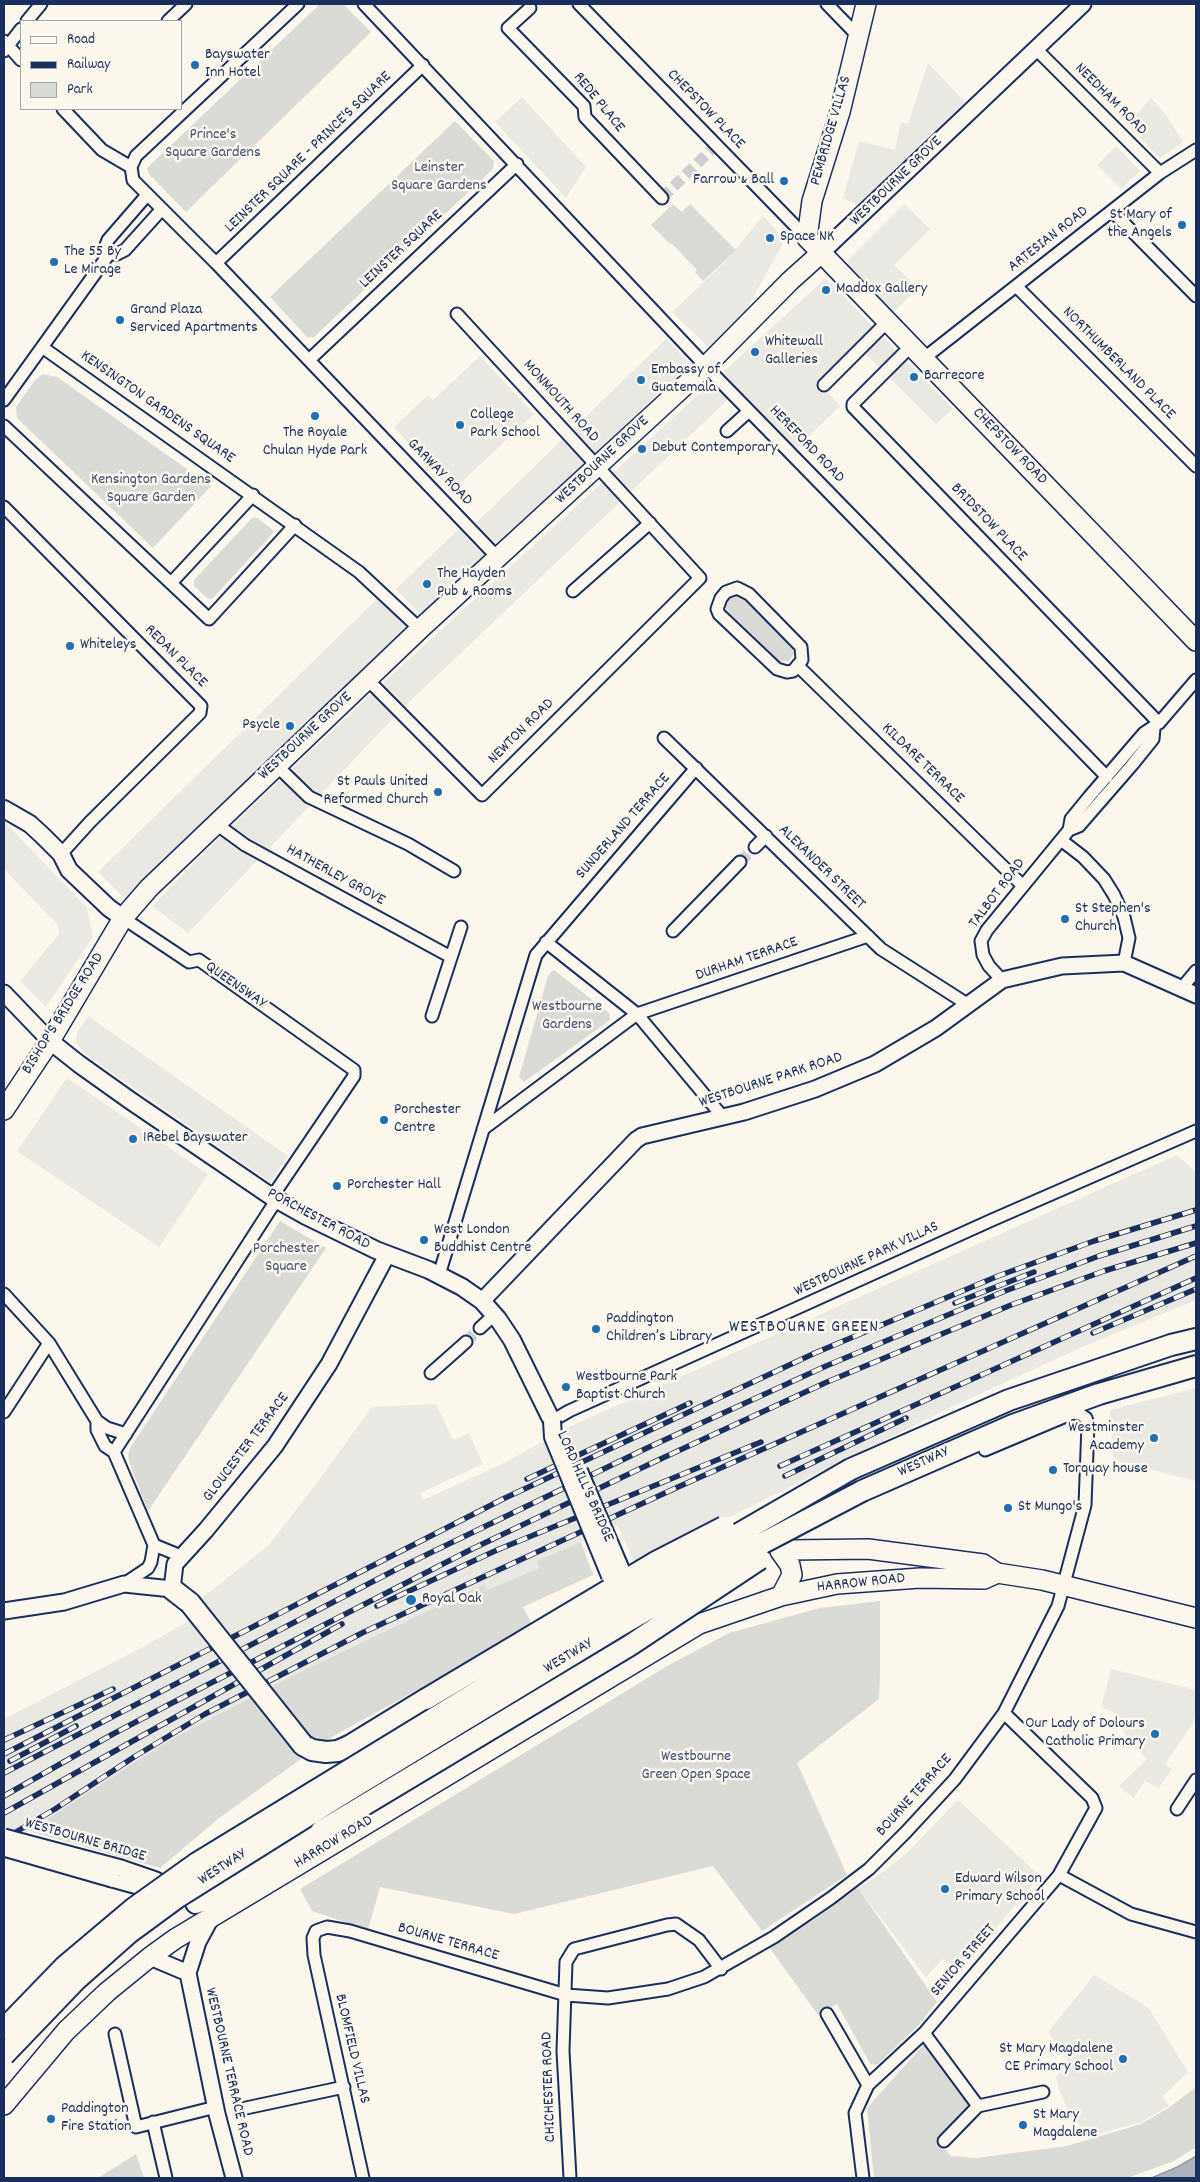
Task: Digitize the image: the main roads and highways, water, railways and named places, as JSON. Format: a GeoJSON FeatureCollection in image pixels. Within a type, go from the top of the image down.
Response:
{"type":"FeatureCollection","features":[{"type":"Feature","properties":{"kind":"highway","name":"WESTWAY"},"geometry":{"type":"LineString","coordinates":[[4,2029],[64,1966],[134,1908],[196,1864],[683,1566],[851,1469],[1010,1400],[1171,1345],[1196,1339]]}},
{"type":"Feature","properties":{"kind":"highway","name":"WESTWAY"},"geometry":{"type":"LineString","coordinates":[[4,2055],[76,1980],[129,1933],[178,1897],[344,1793],[637,1616],[761,1544],[862,1491],[1013,1425],[1099,1394],[1196,1366]]}},
{"type":"Feature","properties":{"kind":"highway"},"geometry":{"type":"LineString","coordinates":[[172,1589],[190,1603],[303,1745],[312,1750],[338,1751],[654,1563],[763,1507],[851,1469]]}},
{"type":"Feature","properties":{"kind":"highway"},"geometry":{"type":"LineString","coordinates":[[196,1903],[217,1895],[629,1646],[862,1491]]}},
{"type":"Feature","properties":{"kind":"main road","name":"PEMBRIDGE VILLAS"},"geometry":{"type":"LineString","coordinates":[[820,254],[807,238],[812,201],[840,112],[866,4]]}},
{"type":"Feature","properties":{"kind":"main road","name":"CHEPSTOW ROAD"},"geometry":{"type":"LineString","coordinates":[[820,254],[1196,641]]}},
{"type":"Feature","properties":{"kind":"main road","name":"WESTBOURNE GROVE"},"geometry":{"type":"LineString","coordinates":[[123,918],[149,888],[215,823],[420,629],[706,366],[790,281],[820,254]]}},
{"type":"Feature","properties":{"kind":"main road","name":"QUEENSWAY"},"geometry":{"type":"LineString","coordinates":[[4,809],[30,824],[61,854],[69,870],[109,908],[123,918]]}},
{"type":"Feature","properties":{"kind":"main road","name":"BISHOP'S BRIDGE ROAD"},"geometry":{"type":"LineString","coordinates":[[4,1110],[50,1040],[123,918]]}},
{"type":"Feature","properties":{"kind":"main road","name":"PORCHESTER ROAD"},"geometry":{"type":"LineString","coordinates":[[50,1040],[79,1064],[131,1101],[274,1198],[306,1216],[387,1255],[439,1275],[462,1287],[482,1301],[494,1315],[525,1364],[552,1421]]}},
{"type":"Feature","properties":{"kind":"main road","name":"LORD HILL'S BRIDGE"},"geometry":{"type":"LineString","coordinates":[[552,1421],[563,1433],[616,1573]]}},
{"type":"Feature","properties":{"kind":"main road","name":"HARROW ROAD"},"geometry":{"type":"LineString","coordinates":[[781,1596],[792,1575],[785,1550],[831,1548],[885,1550],[984,1564],[996,1573],[1065,1586],[1196,1618]]}},
{"type":"Feature","properties":{"kind":"main road","name":"HARROW ROAD"},"geometry":{"type":"LineString","coordinates":[[662,1635],[687,1630],[699,1624],[781,1596],[837,1584],[920,1578],[984,1579],[996,1573]]}},
{"type":"Feature","properties":{"kind":"main road","name":"HARROW ROAD"},"geometry":{"type":"LineString","coordinates":[[4,2106],[66,2031],[107,1992],[150,1956],[565,1699],[699,1624]]}},
{"type":"Feature","properties":{"kind":"tunnel"},"geometry":{"type":"LineString","coordinates":[[662,198],[716,145]]}},
{"type":"Feature","properties":{"kind":"tunnel"},"geometry":{"type":"LineString","coordinates":[[740,862],[755,847]]}},
{"type":"Feature","properties":{"kind":"tunnel"},"geometry":{"type":"LineString","coordinates":[[466,1342],[480,1328]]}},
{"type":"Feature","properties":{"kind":"railway"},"geometry":{"type":"LineString","coordinates":[[4,1754],[505,1498],[815,1353],[998,1276],[1094,1241],[1196,1210]]}},
{"type":"Feature","properties":{"kind":"railway"},"geometry":{"type":"LineString","coordinates":[[4,1773],[397,1569],[647,1448],[826,1366],[1005,1291],[1099,1256],[1196,1226]]}},
{"type":"Feature","properties":{"kind":"railway"},"geometry":{"type":"LineString","coordinates":[[4,1796],[170,1704],[472,1549],[654,1462],[827,1382],[1011,1305],[1104,1271],[1196,1243]]}},
{"type":"Feature","properties":{"kind":"railway"},"geometry":{"type":"LineString","coordinates":[[4,1839],[205,1714],[364,1632],[678,1487],[1196,1256]]}},
{"type":"Feature","properties":{"kind":"railway"},"geometry":{"type":"LineString","coordinates":[[955,1303],[1034,1272]]}},
{"type":"Feature","properties":{"kind":"railway"},"geometry":{"type":"LineString","coordinates":[[780,1466],[1196,1278]]}},
{"type":"Feature","properties":{"kind":"railway"},"geometry":{"type":"LineString","coordinates":[[1093,1333],[1196,1289]]}},
{"type":"Feature","properties":{"kind":"railway"},"geometry":{"type":"LineString","coordinates":[[527,1479],[690,1403]]}},
{"type":"Feature","properties":{"kind":"railway"},"geometry":{"type":"LineString","coordinates":[[785,1476],[906,1418]]}},
{"type":"Feature","properties":{"kind":"railway"},"geometry":{"type":"LineString","coordinates":[[377,1606],[497,1550],[761,1442]]}},
{"type":"Feature","properties":{"kind":"railway"},"geometry":{"type":"LineString","coordinates":[[4,1813],[342,1624]]}},
{"type":"Feature","properties":{"kind":"railway"},"geometry":{"type":"LineString","coordinates":[[4,1740],[113,1689]]}},
{"type":"Feature","properties":{"kind":"railway"},"geometry":{"type":"LineString","coordinates":[[10,1761],[76,1726]]}},
{"type":"Feature","properties":{"kind":"place","name":"Bayswater Inn Hotel"},"geometry":{"type":"Point","coordinates":[195,65]}},
{"type":"Feature","properties":{"kind":"place","name":"Farrow & Ball"},"geometry":{"type":"Point","coordinates":[784,181]}},
{"type":"Feature","properties":{"kind":"place","name":"St Mary of the Angels"},"geometry":{"type":"Point","coordinates":[1182,225]}},
{"type":"Feature","properties":{"kind":"place","name":"Space NK"},"geometry":{"type":"Point","coordinates":[770,238]}},
{"type":"Feature","properties":{"kind":"place","name":"The 55 By Le Mirage"},"geometry":{"type":"Point","coordinates":[54,262]}},
{"type":"Feature","properties":{"kind":"place","name":"Maddox Gallery"},"geometry":{"type":"Point","coordinates":[826,290]}},
{"type":"Feature","properties":{"kind":"place","name":"Grand Plaza Serviced Apartments"},"geometry":{"type":"Point","coordinates":[120,320]}},
{"type":"Feature","properties":{"kind":"place","name":"Whitewall Galleries"},"geometry":{"type":"Point","coordinates":[755,352]}},
{"type":"Feature","properties":{"kind":"place","name":"Barrecore"},"geometry":{"type":"Point","coordinates":[914,377]}},
{"type":"Feature","properties":{"kind":"place","name":"Embassy of Guatemala"},"geometry":{"type":"Point","coordinates":[641,380]}},
{"type":"Feature","properties":{"kind":"place","name":"The Royale Chulan Hyde Park"},"geometry":{"type":"Point","coordinates":[315,416]}},
{"type":"Feature","properties":{"kind":"place","name":"College Park School"},"geometry":{"type":"Point","coordinates":[460,425]}},
{"type":"Feature","properties":{"kind":"place","name":"Debut Contemporary"},"geometry":{"type":"Point","coordinates":[642,449]}},
{"type":"Feature","properties":{"kind":"place","name":"The Hayden Pub & Rooms"},"geometry":{"type":"Point","coordinates":[427,584]}},
{"type":"Feature","properties":{"kind":"place","name":"Whiteleys"},"geometry":{"type":"Point","coordinates":[70,646]}},
{"type":"Feature","properties":{"kind":"place","name":"Psycle"},"geometry":{"type":"Point","coordinates":[290,726]}},
{"type":"Feature","properties":{"kind":"place","name":"St Pauls United Reformed Church"},"geometry":{"type":"Point","coordinates":[438,792]}},
{"type":"Feature","properties":{"kind":"place","name":"St Stephen's Church"},"geometry":{"type":"Point","coordinates":[1065,919]}},
{"type":"Feature","properties":{"kind":"place","name":"Porchester Centre"},"geometry":{"type":"Point","coordinates":[384,1120]}},
{"type":"Feature","properties":{"kind":"place","name":"1Rebel Bayswater"},"geometry":{"type":"Point","coordinates":[133,1139]}},
{"type":"Feature","properties":{"kind":"place","name":"Porchester Hall"},"geometry":{"type":"Point","coordinates":[337,1186]}},
{"type":"Feature","properties":{"kind":"place","name":"West London Buddhist Centre"},"geometry":{"type":"Point","coordinates":[424,1240]}},
{"type":"Feature","properties":{"kind":"place","name":"Paddington Children’s Library"},"geometry":{"type":"Point","coordinates":[596,1329]}},
{"type":"Feature","properties":{"kind":"place","name":"Westbourne Park Baptist Church"},"geometry":{"type":"Point","coordinates":[566,1387]}},
{"type":"Feature","properties":{"kind":"place","name":"Westminster Academy"},"geometry":{"type":"Point","coordinates":[1154,1438]}},
{"type":"Feature","properties":{"kind":"place","name":"Torquay house"},"geometry":{"type":"Point","coordinates":[1053,1470]}},
{"type":"Feature","properties":{"kind":"place","name":"St Mungo's"},"geometry":{"type":"Point","coordinates":[1008,1508]}},
{"type":"Feature","properties":{"kind":"place","name":"Royal Oak"},"geometry":{"type":"Point","coordinates":[411,1600]}},
{"type":"Feature","properties":{"kind":"place","name":"Our Lady of Dolours Catholic Primary"},"geometry":{"type":"Point","coordinates":[1155,1734]}},
{"type":"Feature","properties":{"kind":"place","name":"Edward Wilson Primary School"},"geometry":{"type":"Point","coordinates":[945,1889]}},
{"type":"Feature","properties":{"kind":"place","name":"St Mary Magdalene CE Primary School"},"geometry":{"type":"Point","coordinates":[1123,2059]}},
{"type":"Feature","properties":{"kind":"place","name":"Paddington Fire Station"},"geometry":{"type":"Point","coordinates":[51,2119]}},
{"type":"Feature","properties":{"kind":"place","name":"St Mary Magdalene"},"geometry":{"type":"Point","coordinates":[1023,2125]}},
{"type":"Feature","properties":{"kind":"district","name":"WESTBOURNE GREEN"},"geometry":{"type":"Point","coordinates":[804,1329]}},
{"type":"Feature","properties":{"kind":"park label","name":"Prince's Square Gardens"},"geometry":{"type":"Point","coordinates":[213,145]}},
{"type":"Feature","properties":{"kind":"park label","name":"Leinster Square Gardens"},"geometry":{"type":"Point","coordinates":[439,178]}},
{"type":"Feature","properties":{"kind":"park label","name":"Kensington Gardens Square Garden"},"geometry":{"type":"Point","coordinates":[151,490]}},
{"type":"Feature","properties":{"kind":"park label","name":"Westbourne Gardens"},"geometry":{"type":"Point","coordinates":[567,1017]}},
{"type":"Feature","properties":{"kind":"park label","name":"Porchester Square"},"geometry":{"type":"Point","coordinates":[286,1259]}},
{"type":"Feature","properties":{"kind":"park label","name":"Westbourne Green Open Space"},"geometry":{"type":"Point","coordinates":[696,1767]}}]}
